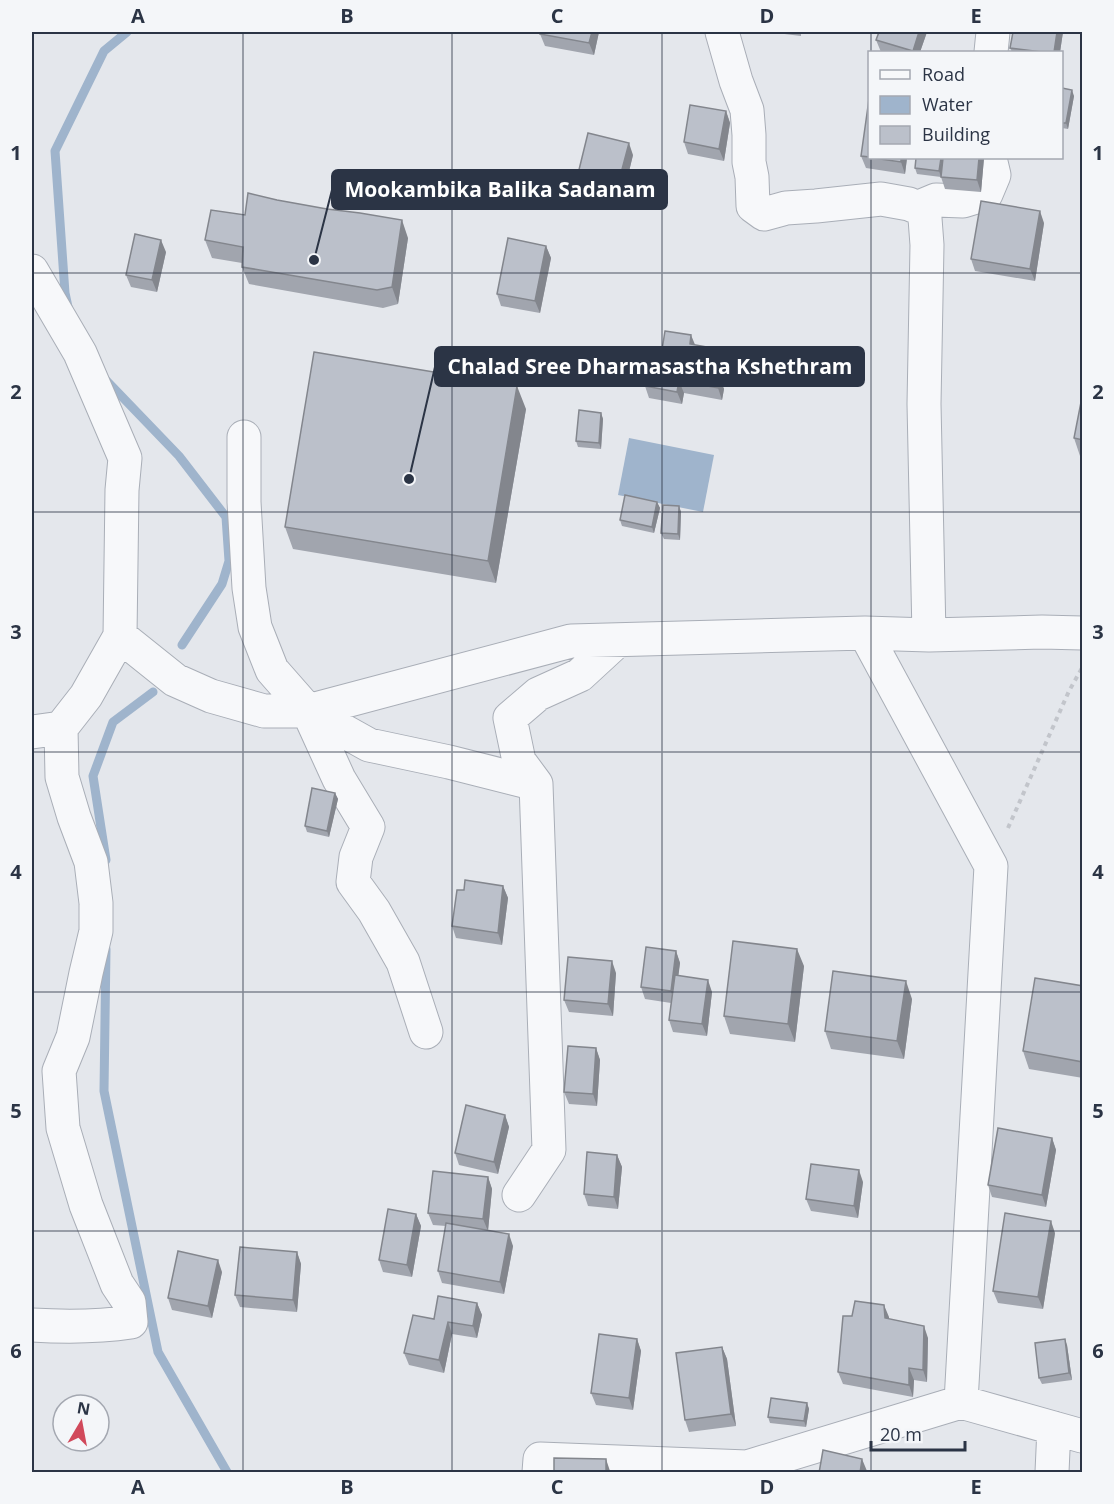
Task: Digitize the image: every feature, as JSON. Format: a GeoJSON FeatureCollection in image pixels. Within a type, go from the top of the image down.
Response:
{"type":"FeatureCollection","features":[{"type":"Feature","properties":{"kind":"street"},"geometry":{"type":"LineString","coordinates":[[722,32],[747,110],[753,206],[764,214],[786,208],[881,199],[909,204],[925,211]]}},
{"type":"Feature","properties":{"kind":"street"},"geometry":{"type":"LineString","coordinates":[[991,51],[993,32]]}},
{"type":"Feature","properties":{"kind":"street"},"geometry":{"type":"LineString","coordinates":[[929,635],[924,404],[927,245],[924,205],[936,200],[963,201],[986,194],[994,175],[990,159]]}},
{"type":"Feature","properties":{"kind":"street"},"geometry":{"type":"LineString","coordinates":[[32,271],[80,353],[125,458],[122,490],[120,636],[86,696],[46,730],[91,862],[96,903],[96,931],[73,1037],[59,1071],[63,1128],[86,1205],[117,1284],[129,1302],[131,1322],[108,1326],[32,1325]]}},
{"type":"Feature","properties":{"kind":"street"},"geometry":{"type":"LineString","coordinates":[[244,437],[244,513],[249,588],[255,627],[272,670],[308,711],[339,779],[368,827],[356,857],[353,882],[374,911],[403,962],[426,1032]]}},
{"type":"Feature","properties":{"kind":"street"},"geometry":{"type":"LineString","coordinates":[[865,633],[991,866],[961,1402]]}},
{"type":"Feature","properties":{"kind":"street"},"geometry":{"type":"LineString","coordinates":[[120,636],[175,681],[211,696],[264,711],[308,711],[571,641],[865,633],[929,635],[1083,633]]}},
{"type":"Feature","properties":{"kind":"street"},"geometry":{"type":"LineString","coordinates":[[519,1195],[549,1150],[536,784],[519,761],[510,718],[538,694],[580,675],[618,640]]}},
{"type":"Feature","properties":{"kind":"street"},"geometry":{"type":"LineString","coordinates":[[308,711],[369,745],[536,784]]}},
{"type":"Feature","properties":{"kind":"street"},"geometry":{"type":"LineString","coordinates":[[539,1473],[540,1459],[748,1470],[961,1402],[1068,1432],[1052,1473]]}},
{"type":"Feature","properties":{"kind":"path"},"geometry":{"type":"LineString","coordinates":[[991,866],[1069,691],[1083,668]]}},
{"type":"Feature","properties":{"kind":"water"},"geometry":{"type":"Polygon","coordinates":[[[629,438],[714,455],[703,512],[618,495],[629,438]]]}},
{"type":"Feature","properties":{"kind":"building"},"geometry":{"type":"Polygon","coordinates":[[[541,32],[592,32],[589,43],[540,34],[541,32]]]}},
{"type":"Feature","properties":{"kind":"building"},"geometry":{"type":"Polygon","coordinates":[[[879,32],[919,32],[913,51],[876,40],[879,32]]]}},
{"type":"Feature","properties":{"kind":"building"},"geometry":{"type":"Polygon","coordinates":[[[1013,32],[1057,32],[1054,51],[1010,48],[1013,32]]]}},
{"type":"Feature","properties":{"kind":"building"},"geometry":{"type":"Polygon","coordinates":[[[1063,88],[1072,90],[1066,123],[1063,123],[1063,88]]]}},
{"type":"Feature","properties":{"kind":"building"},"geometry":{"type":"Polygon","coordinates":[[[690,105],[726,111],[719,149],[684,142],[690,105]]]}},
{"type":"Feature","properties":{"kind":"building"},"geometry":{"type":"Polygon","coordinates":[[[868,106],[868,157],[861,156],[868,106]]]}},
{"type":"Feature","properties":{"kind":"building"},"geometry":{"type":"Polygon","coordinates":[[[588,133],[629,143],[616,192],[576,182],[588,133]]]}},
{"type":"Feature","properties":{"kind":"building"},"geometry":{"type":"Polygon","coordinates":[[[880,159],[901,159],[901,162],[880,159]]]}},
{"type":"Feature","properties":{"kind":"building"},"geometry":{"type":"Polygon","coordinates":[[[916,159],[941,159],[939,171],[915,168],[916,159]]]}},
{"type":"Feature","properties":{"kind":"building"},"geometry":{"type":"Polygon","coordinates":[[[943,159],[979,159],[977,180],[941,177],[943,159]]]}},
{"type":"Feature","properties":{"kind":"building"},"geometry":{"type":"Polygon","coordinates":[[[248,193],[327,209],[402,220],[392,287],[377,290],[242,267],[243,247],[205,240],[211,210],[245,215],[248,193]]]}},
{"type":"Feature","properties":{"kind":"building"},"geometry":{"type":"Polygon","coordinates":[[[981,201],[1040,211],[1030,269],[971,259],[981,201]]]}},
{"type":"Feature","properties":{"kind":"building"},"geometry":{"type":"Polygon","coordinates":[[[135,234],[161,240],[152,280],[126,275],[135,234]]]}},
{"type":"Feature","properties":{"kind":"building"},"geometry":{"type":"Polygon","coordinates":[[[508,238],[546,246],[535,301],[497,294],[508,238]]]}},
{"type":"Feature","properties":{"kind":"building"},"geometry":{"type":"Polygon","coordinates":[[[665,331],[691,335],[690,344],[713,348],[709,375],[720,377],[718,388],[679,381],[677,392],[645,386],[651,354],[661,356],[665,331]]]}},
{"type":"Feature","properties":{"kind":"building"},"geometry":{"type":"Polygon","coordinates":[[[314,352],[517,386],[488,561],[285,527],[314,352]]]}},
{"type":"Feature","properties":{"kind":"building"},"geometry":{"type":"Polygon","coordinates":[[[1083,392],[1083,440],[1074,438],[1083,392]]]}},
{"type":"Feature","properties":{"kind":"building"},"geometry":{"type":"Polygon","coordinates":[[[579,410],[601,413],[599,443],[576,441],[579,410]]]}},
{"type":"Feature","properties":{"kind":"building"},"geometry":{"type":"Polygon","coordinates":[[[625,495],[657,502],[652,527],[620,520],[625,495]]]}},
{"type":"Feature","properties":{"kind":"building"},"geometry":{"type":"Polygon","coordinates":[[[663,505],[679,506],[678,534],[661,533],[663,505]]]}},
{"type":"Feature","properties":{"kind":"building"},"geometry":{"type":"Polygon","coordinates":[[[312,788],[335,793],[327,831],[305,826],[312,788]]]}},
{"type":"Feature","properties":{"kind":"building"},"geometry":{"type":"Polygon","coordinates":[[[465,880],[503,886],[498,933],[452,926],[457,890],[464,890],[465,880]]]}},
{"type":"Feature","properties":{"kind":"building"},"geometry":{"type":"Polygon","coordinates":[[[733,941],[797,949],[788,1024],[724,1016],[733,941]]]}},
{"type":"Feature","properties":{"kind":"building"},"geometry":{"type":"Polygon","coordinates":[[[646,947],[676,951],[671,991],[641,987],[646,947]]]}},
{"type":"Feature","properties":{"kind":"building"},"geometry":{"type":"Polygon","coordinates":[[[568,957],[612,961],[608,1004],[564,1000],[568,957]]]}},
{"type":"Feature","properties":{"kind":"building"},"geometry":{"type":"Polygon","coordinates":[[[833,971],[906,981],[897,1041],[825,1031],[833,971]]]}},
{"type":"Feature","properties":{"kind":"building"},"geometry":{"type":"Polygon","coordinates":[[[675,975],[708,980],[702,1024],[669,1020],[675,975]]]}},
{"type":"Feature","properties":{"kind":"building"},"geometry":{"type":"Polygon","coordinates":[[[1035,978],[1083,986],[1083,1062],[1023,1051],[1035,978]]]}},
{"type":"Feature","properties":{"kind":"building"},"geometry":{"type":"Polygon","coordinates":[[[568,1046],[596,1048],[593,1094],[564,1092],[568,1046]]]}},
{"type":"Feature","properties":{"kind":"building"},"geometry":{"type":"Polygon","coordinates":[[[466,1105],[505,1115],[494,1162],[455,1153],[466,1105]]]}},
{"type":"Feature","properties":{"kind":"building"},"geometry":{"type":"Polygon","coordinates":[[[998,1128],[1052,1138],[1042,1195],[988,1185],[998,1128]]]}},
{"type":"Feature","properties":{"kind":"building"},"geometry":{"type":"Polygon","coordinates":[[[587,1152],[617,1155],[614,1197],[584,1194],[587,1152]]]}},
{"type":"Feature","properties":{"kind":"building"},"geometry":{"type":"Polygon","coordinates":[[[811,1164],[859,1170],[854,1206],[806,1199],[811,1164]]]}},
{"type":"Feature","properties":{"kind":"building"},"geometry":{"type":"Polygon","coordinates":[[[433,1171],[488,1177],[483,1219],[428,1213],[433,1171]]]}},
{"type":"Feature","properties":{"kind":"building"},"geometry":{"type":"Polygon","coordinates":[[[388,1209],[416,1214],[407,1265],[379,1260],[388,1209]]]}},
{"type":"Feature","properties":{"kind":"building"},"geometry":{"type":"Polygon","coordinates":[[[1005,1213],[1051,1221],[1038,1297],[993,1291],[1005,1213]]]}},
{"type":"Feature","properties":{"kind":"building"},"geometry":{"type":"Polygon","coordinates":[[[446,1223],[509,1234],[500,1282],[438,1271],[446,1223]]]}},
{"type":"Feature","properties":{"kind":"building"},"geometry":{"type":"Polygon","coordinates":[[[240,1247],[297,1252],[293,1300],[235,1295],[240,1247]]]}},
{"type":"Feature","properties":{"kind":"building"},"geometry":{"type":"Polygon","coordinates":[[[178,1251],[218,1260],[208,1306],[168,1298],[178,1251]]]}},
{"type":"Feature","properties":{"kind":"building"},"geometry":{"type":"Polygon","coordinates":[[[438,1296],[477,1303],[473,1326],[448,1322],[439,1360],[404,1353],[413,1315],[434,1319],[438,1296]]]}},
{"type":"Feature","properties":{"kind":"building"},"geometry":{"type":"Polygon","coordinates":[[[855,1301],[884,1305],[885,1318],[924,1326],[923,1370],[909,1368],[909,1385],[838,1372],[843,1316],[852,1316],[855,1301]]]}},
{"type":"Feature","properties":{"kind":"building"},"geometry":{"type":"Polygon","coordinates":[[[599,1334],[637,1339],[629,1398],[591,1393],[599,1334]]]}},
{"type":"Feature","properties":{"kind":"building"},"geometry":{"type":"Polygon","coordinates":[[[1065,1339],[1069,1373],[1039,1378],[1035,1343],[1065,1339]]]}},
{"type":"Feature","properties":{"kind":"building"},"geometry":{"type":"Polygon","coordinates":[[[722,1347],[731,1414],[685,1420],[676,1353],[722,1347]]]}},
{"type":"Feature","properties":{"kind":"building"},"geometry":{"type":"Polygon","coordinates":[[[771,1398],[807,1403],[804,1421],[768,1417],[771,1398]]]}},
{"type":"Feature","properties":{"kind":"building"},"geometry":{"type":"Polygon","coordinates":[[[823,1450],[862,1459],[860,1473],[819,1473],[823,1450]]]}},
{"type":"Feature","properties":{"kind":"building"},"geometry":{"type":"Polygon","coordinates":[[[554,1458],[606,1459],[606,1473],[554,1473],[554,1458]]]}},
{"type":"Feature","properties":{"kind":"waterway"},"geometry":{"type":"LineString","coordinates":[[68,307],[65,293],[55,151],[104,51],[127,32]]}},
{"type":"Feature","properties":{"kind":"waterway"},"geometry":{"type":"LineString","coordinates":[[104,378],[179,456],[226,517],[229,561],[222,584],[182,645]]}},
{"type":"Feature","properties":{"kind":"waterway"},"geometry":{"type":"LineString","coordinates":[[106,860],[93,776],[113,722],[153,692]]}},
{"type":"Feature","properties":{"kind":"waterway"},"geometry":{"type":"LineString","coordinates":[[106,949],[104,1091],[158,1352],[227,1472]]}},
{"type":"Feature","properties":{"kind":"place","name":"Mookambika Balika Sadanam"},"geometry":{"type":"Point","coordinates":[314,260]}},
{"type":"Feature","properties":{"kind":"place","name":"Chalad Sree Dharmasastha Kshethram"},"geometry":{"type":"Point","coordinates":[409,479]}}]}
